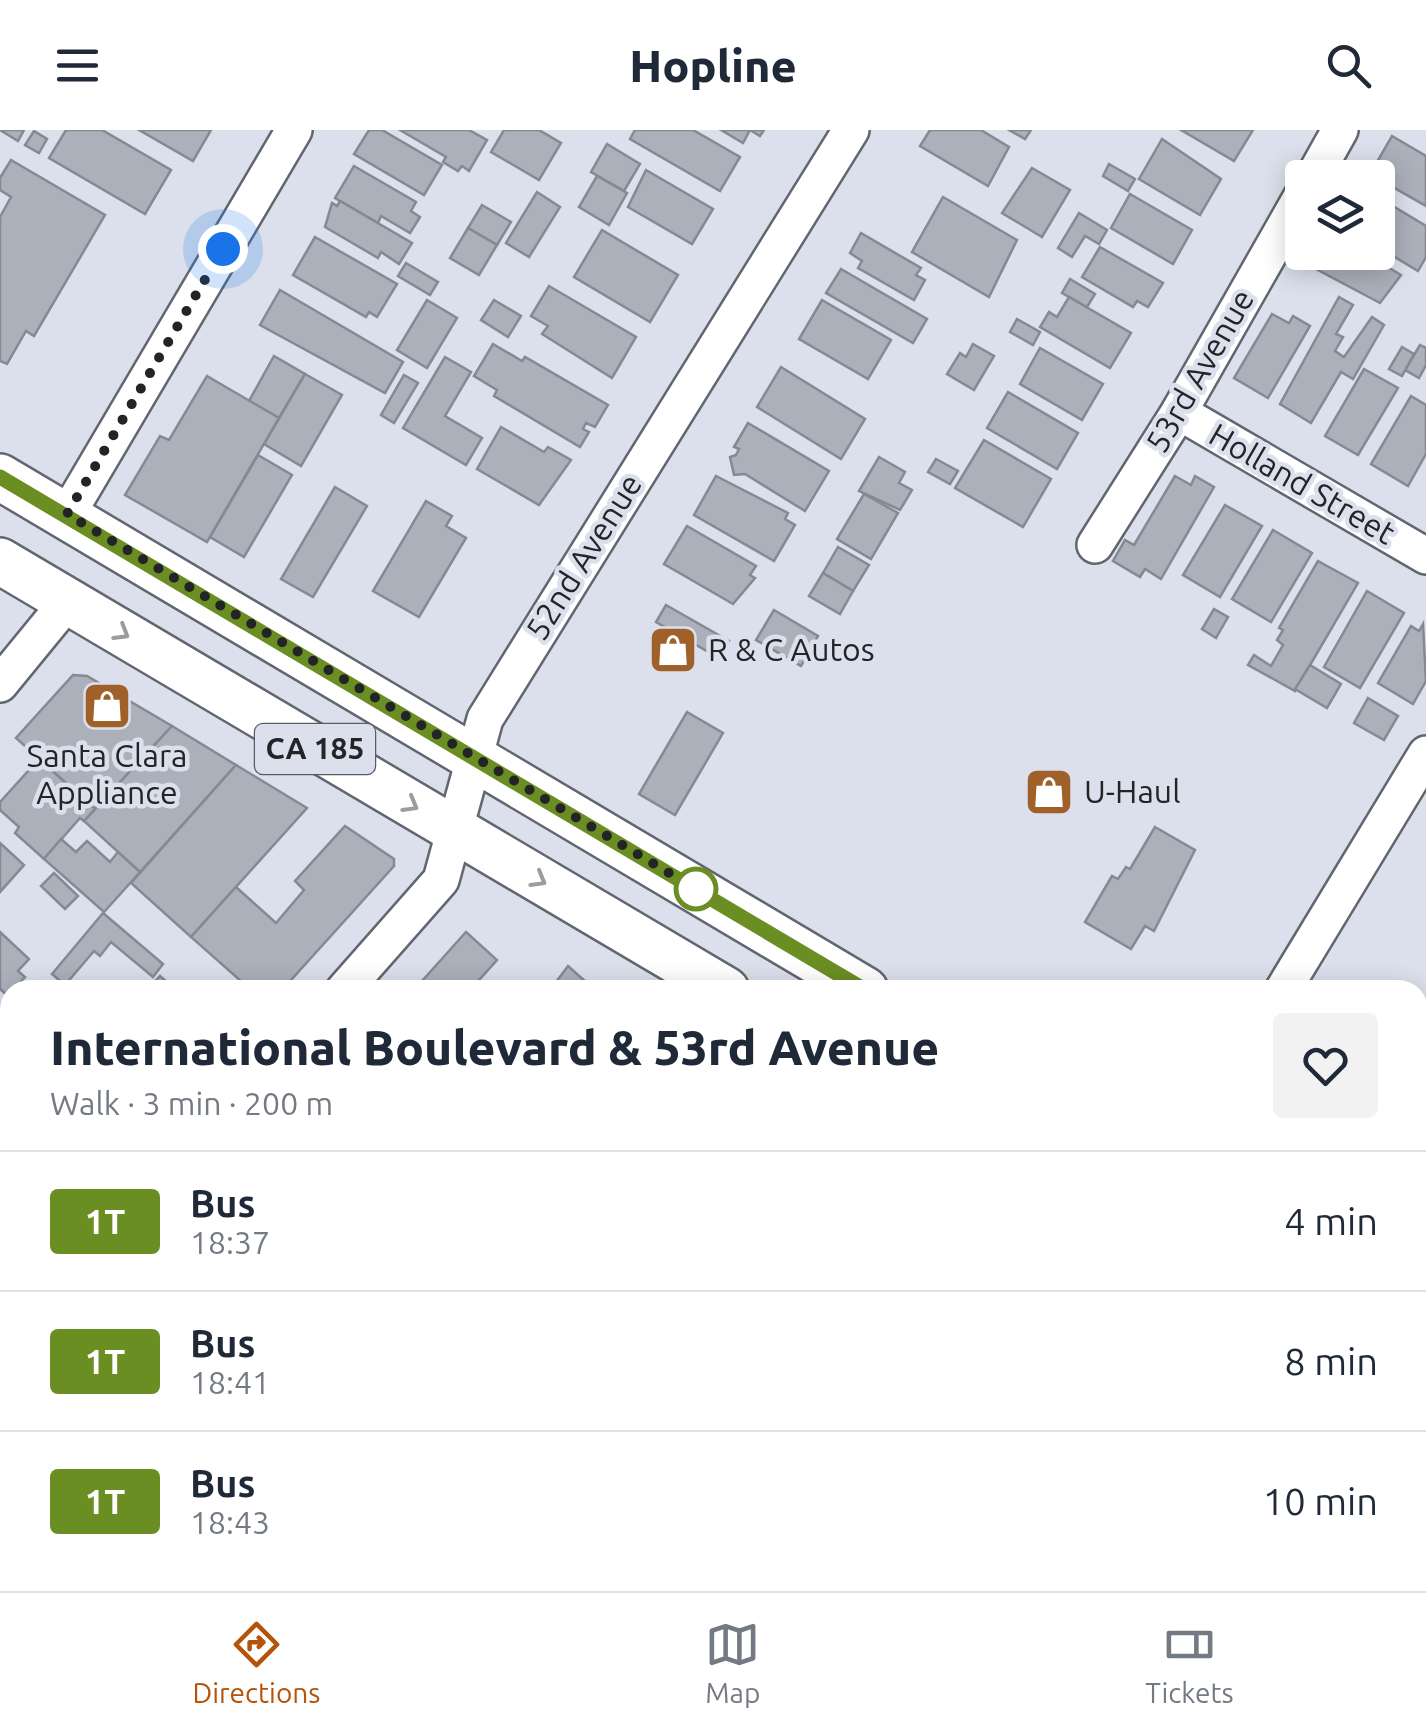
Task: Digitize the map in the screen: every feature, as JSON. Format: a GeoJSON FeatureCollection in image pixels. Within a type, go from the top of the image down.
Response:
{"type":"FeatureCollection","features":[{"type":"Feature","properties":{"kind":"main road","name":"CA 185"},"geometry":{"type":"LineString","coordinates":[[0,477],[848,980]]}},
{"type":"Feature","properties":{"kind":"main road","name":"CA 185"},"geometry":{"type":"LineString","coordinates":[[0,561],[709,980]]}},
{"type":"Feature","properties":{"kind":"street"},"geometry":{"type":"LineString","coordinates":[[67,514],[294,130]]}},
{"type":"Feature","properties":{"kind":"street","name":"52nd Avenue"},"geometry":{"type":"LineString","coordinates":[[353,980],[441,880],[485,718],[851,130]]}},
{"type":"Feature","properties":{"kind":"street"},"geometry":{"type":"LineString","coordinates":[[1323,160],[1340,130]]}},
{"type":"Feature","properties":{"kind":"street","name":"53rd Avenue"},"geometry":{"type":"LineString","coordinates":[[1095,545],[1179,412],[1285,226]]}},
{"type":"Feature","properties":{"kind":"street","name":"Holland Street"},"geometry":{"type":"LineString","coordinates":[[1179,412],[1426,556]]}},
{"type":"Feature","properties":{"kind":"street"},"geometry":{"type":"LineString","coordinates":[[0,684],[68,601]]}},
{"type":"Feature","properties":{"kind":"street"},"geometry":{"type":"LineString","coordinates":[[1289,980],[1426,754]]}},
{"type":"Feature","properties":{"kind":"building"},"geometry":{"type":"Polygon","coordinates":[[[0,130],[24,130],[18,141],[0,130]]]}},
{"type":"Feature","properties":{"kind":"building"},"geometry":{"type":"Polygon","coordinates":[[[66,130],[102,130],[171,170],[145,214],[49,158],[66,130]]]}},
{"type":"Feature","properties":{"kind":"building"},"geometry":{"type":"Polygon","coordinates":[[[139,130],[211,130],[193,161],[139,130]]]}},
{"type":"Feature","properties":{"kind":"building"},"geometry":{"type":"Polygon","coordinates":[[[369,130],[382,130],[442,165],[424,195],[354,154],[369,130]]]}},
{"type":"Feature","properties":{"kind":"building"},"geometry":{"type":"Polygon","coordinates":[[[400,130],[469,130],[487,140],[469,171],[462,166],[458,171],[443,162],[446,157],[400,130]]]}},
{"type":"Feature","properties":{"kind":"building"},"geometry":{"type":"Polygon","coordinates":[[[504,130],[539,130],[561,143],[539,180],[491,152],[504,130]]]}},
{"type":"Feature","properties":{"kind":"building"},"geometry":{"type":"Polygon","coordinates":[[[635,130],[693,130],[740,157],[720,191],[630,139],[635,130]]]}},
{"type":"Feature","properties":{"kind":"building"},"geometry":{"type":"Polygon","coordinates":[[[721,130],[750,130],[743,143],[721,130]]]}},
{"type":"Feature","properties":{"kind":"building"},"geometry":{"type":"Polygon","coordinates":[[[930,130],[981,130],[1009,147],[988,186],[920,146],[930,130]]]}},
{"type":"Feature","properties":{"kind":"building"},"geometry":{"type":"Polygon","coordinates":[[[1009,130],[1031,130],[1025,139],[1009,130]]]}},
{"type":"Feature","properties":{"kind":"building"},"geometry":{"type":"Polygon","coordinates":[[[1181,130],[1253,130],[1234,161],[1181,130]]]}},
{"type":"Feature","properties":{"kind":"building"},"geometry":{"type":"Polygon","coordinates":[[[34,131],[47,139],[39,153],[25,145],[34,131]]]}},
{"type":"Feature","properties":{"kind":"building"},"geometry":{"type":"Polygon","coordinates":[[[1392,136],[1426,156],[1426,206],[1395,188],[1395,160],[1378,160],[1392,136]]]}},
{"type":"Feature","properties":{"kind":"building"},"geometry":{"type":"Polygon","coordinates":[[[1162,139],[1221,179],[1200,215],[1139,179],[1162,139]]]}},
{"type":"Feature","properties":{"kind":"building"},"geometry":{"type":"Polygon","coordinates":[[[607,144],[640,164],[624,191],[591,172],[607,144]]]}},
{"type":"Feature","properties":{"kind":"building"},"geometry":{"type":"Polygon","coordinates":[[[11,160],[105,215],[34,336],[26,331],[7,364],[0,361],[0,217],[11,197],[0,190],[0,178],[11,160]]]}},
{"type":"Feature","properties":{"kind":"building"},"geometry":{"type":"Polygon","coordinates":[[[1109,164],[1135,179],[1128,191],[1103,176],[1109,164]]]}},
{"type":"Feature","properties":{"kind":"building"},"geometry":{"type":"Polygon","coordinates":[[[354,166],[416,202],[411,211],[420,217],[410,233],[381,216],[378,223],[335,198],[354,166]]]}},
{"type":"Feature","properties":{"kind":"building"},"geometry":{"type":"Polygon","coordinates":[[[1032,168],[1070,190],[1042,237],[1002,213],[1032,168]]]}},
{"type":"Feature","properties":{"kind":"building"},"geometry":{"type":"Polygon","coordinates":[[[646,170],[713,209],[692,244],[628,207],[646,170]]]}},
{"type":"Feature","properties":{"kind":"building"},"geometry":{"type":"Polygon","coordinates":[[[597,176],[627,193],[609,225],[579,207],[597,176]]]}},
{"type":"Feature","properties":{"kind":"building"},"geometry":{"type":"Polygon","coordinates":[[[537,192],[560,207],[529,257],[506,243],[537,192]]]}},
{"type":"Feature","properties":{"kind":"building"},"geometry":{"type":"Polygon","coordinates":[[[1130,194],[1192,230],[1173,264],[1111,228],[1130,194]]]}},
{"type":"Feature","properties":{"kind":"building"},"geometry":{"type":"Polygon","coordinates":[[[943,197],[1017,240],[989,297],[912,252],[943,197]]]}},
{"type":"Feature","properties":{"kind":"building"},"geometry":{"type":"Polygon","coordinates":[[[340,201],[412,243],[399,264],[381,252],[378,258],[325,227],[332,203],[337,206],[340,201]]]}},
{"type":"Feature","properties":{"kind":"building"},"geometry":{"type":"Polygon","coordinates":[[[482,205],[511,222],[497,245],[468,228],[482,205]]]}},
{"type":"Feature","properties":{"kind":"building"},"geometry":{"type":"Polygon","coordinates":[[[1395,207],[1426,226],[1426,257],[1418,271],[1395,257],[1395,207]]]}},
{"type":"Feature","properties":{"kind":"building"},"geometry":{"type":"Polygon","coordinates":[[[1079,213],[1107,230],[1099,244],[1085,236],[1072,257],[1058,248],[1079,213]]]}},
{"type":"Feature","properties":{"kind":"building"},"geometry":{"type":"Polygon","coordinates":[[[468,228],[497,245],[479,275],[450,258],[468,228]]]}},
{"type":"Feature","properties":{"kind":"building"},"geometry":{"type":"Polygon","coordinates":[[[602,230],[678,275],[650,322],[574,277],[602,230]]]}},
{"type":"Feature","properties":{"kind":"building"},"geometry":{"type":"Polygon","coordinates":[[[861,233],[921,268],[916,275],[925,280],[914,300],[858,268],[862,261],[850,253],[861,233]]]}},
{"type":"Feature","properties":{"kind":"building"},"geometry":{"type":"Polygon","coordinates":[[[315,237],[397,284],[377,317],[369,312],[366,317],[293,275],[315,237]]]}},
{"type":"Feature","properties":{"kind":"building"},"geometry":{"type":"Polygon","coordinates":[[[1100,247],[1163,283],[1148,307],[1137,301],[1133,307],[1082,277],[1100,247]]]}},
{"type":"Feature","properties":{"kind":"building"},"geometry":{"type":"Polygon","coordinates":[[[406,263],[438,282],[430,295],[398,276],[406,263]]]}},
{"type":"Feature","properties":{"kind":"building"},"geometry":{"type":"Polygon","coordinates":[[[841,269],[927,319],[913,343],[826,293],[841,269]]]}},
{"type":"Feature","properties":{"kind":"building"},"geometry":{"type":"Polygon","coordinates":[[[1318,270],[1393,270],[1401,275],[1380,303],[1318,270]]]}},
{"type":"Feature","properties":{"kind":"building"},"geometry":{"type":"Polygon","coordinates":[[[1070,279],[1095,294],[1087,307],[1062,293],[1070,279]]]}},
{"type":"Feature","properties":{"kind":"building"},"geometry":{"type":"Polygon","coordinates":[[[549,286],[636,337],[612,378],[542,334],[548,326],[531,316],[549,286]]]}},
{"type":"Feature","properties":{"kind":"building"},"geometry":{"type":"Polygon","coordinates":[[[280,290],[403,362],[385,393],[260,325],[280,290]]]}},
{"type":"Feature","properties":{"kind":"building"},"geometry":{"type":"Polygon","coordinates":[[[1069,297],[1131,333],[1110,368],[1040,327],[1049,312],[1057,317],[1069,297]]]}},
{"type":"Feature","properties":{"kind":"building"},"geometry":{"type":"Polygon","coordinates":[[[1339,297],[1353,305],[1336,334],[1343,337],[1335,351],[1344,357],[1372,317],[1384,325],[1353,379],[1341,372],[1311,423],[1280,404],[1339,297]]]}},
{"type":"Feature","properties":{"kind":"building"},"geometry":{"type":"Polygon","coordinates":[[[427,300],[457,318],[427,368],[397,350],[427,300]]]}},
{"type":"Feature","properties":{"kind":"building"},"geometry":{"type":"Polygon","coordinates":[[[494,300],[521,316],[508,337],[481,320],[494,300]]]}},
{"type":"Feature","properties":{"kind":"building"},"geometry":{"type":"Polygon","coordinates":[[[822,300],[891,340],[868,379],[799,339],[822,300]]]}},
{"type":"Feature","properties":{"kind":"building"},"geometry":{"type":"Polygon","coordinates":[[[1272,314],[1289,323],[1293,316],[1310,326],[1268,398],[1234,378],[1272,314]]]}},
{"type":"Feature","properties":{"kind":"building"},"geometry":{"type":"Polygon","coordinates":[[[1017,319],[1040,332],[1033,345],[1010,332],[1017,319]]]}},
{"type":"Feature","properties":{"kind":"building"},"geometry":{"type":"Polygon","coordinates":[[[493,344],[522,361],[525,357],[608,405],[595,427],[586,423],[583,429],[589,432],[580,447],[494,396],[497,390],[474,376],[493,344]]]}},
{"type":"Feature","properties":{"kind":"building"},"geometry":{"type":"Polygon","coordinates":[[[973,344],[994,356],[974,390],[947,374],[960,353],[966,357],[973,344]]]}},
{"type":"Feature","properties":{"kind":"building"},"geometry":{"type":"Polygon","coordinates":[[[1420,345],[1426,348],[1426,365],[1419,378],[1405,370],[1420,345]]]}},
{"type":"Feature","properties":{"kind":"building"},"geometry":{"type":"Polygon","coordinates":[[[1402,347],[1414,354],[1402,376],[1389,369],[1402,347]]]}},
{"type":"Feature","properties":{"kind":"building"},"geometry":{"type":"Polygon","coordinates":[[[1040,348],[1103,384],[1082,420],[1020,384],[1040,348]]]}},
{"type":"Feature","properties":{"kind":"building"},"geometry":{"type":"Polygon","coordinates":[[[274,356],[305,374],[279,418],[249,401],[274,356]]]}},
{"type":"Feature","properties":{"kind":"building"},"geometry":{"type":"Polygon","coordinates":[[[445,357],[471,372],[445,416],[482,438],[466,465],[403,428],[445,357]]]}},
{"type":"Feature","properties":{"kind":"building"},"geometry":{"type":"Polygon","coordinates":[[[781,367],[865,419],[841,459],[757,407],[781,367]]]}},
{"type":"Feature","properties":{"kind":"building"},"geometry":{"type":"Polygon","coordinates":[[[1364,369],[1398,388],[1358,455],[1325,436],[1364,369]]]}},
{"type":"Feature","properties":{"kind":"building"},"geometry":{"type":"Polygon","coordinates":[[[305,374],[342,395],[301,466],[264,444],[305,374]]]}},
{"type":"Feature","properties":{"kind":"building"},"geometry":{"type":"Polygon","coordinates":[[[404,375],[418,383],[394,423],[381,415],[404,375]]]}},
{"type":"Feature","properties":{"kind":"building"},"geometry":{"type":"Polygon","coordinates":[[[207,376],[279,418],[207,542],[125,495],[160,436],[169,440],[207,376]]]}},
{"type":"Feature","properties":{"kind":"building"},"geometry":{"type":"Polygon","coordinates":[[[1008,392],[1078,433],[1057,469],[987,428],[1008,392]]]}},
{"type":"Feature","properties":{"kind":"building"},"geometry":{"type":"Polygon","coordinates":[[[1411,396],[1426,405],[1426,454],[1408,486],[1371,464],[1411,396]]]}},
{"type":"Feature","properties":{"kind":"building"},"geometry":{"type":"Polygon","coordinates":[[[748,423],[829,471],[805,511],[745,474],[734,475],[730,457],[736,455],[739,449],[734,447],[748,423]]]}},
{"type":"Feature","properties":{"kind":"building"},"geometry":{"type":"Polygon","coordinates":[[[501,427],[544,452],[548,447],[571,460],[539,505],[477,469],[501,427]]]}},
{"type":"Feature","properties":{"kind":"building"},"geometry":{"type":"Polygon","coordinates":[[[984,440],[1051,479],[1023,527],[955,488],[984,440]]]}},
{"type":"Feature","properties":{"kind":"building"},"geometry":{"type":"Polygon","coordinates":[[[258,455],[292,475],[244,557],[210,537],[258,455]]]}},
{"type":"Feature","properties":{"kind":"building"},"geometry":{"type":"Polygon","coordinates":[[[879,457],[905,472],[899,483],[912,490],[900,510],[859,491],[879,457]]]}},
{"type":"Feature","properties":{"kind":"building"},"geometry":{"type":"Polygon","coordinates":[[[936,459],[958,471],[950,484],[928,472],[936,459]]]}},
{"type":"Feature","properties":{"kind":"building"},"geometry":{"type":"Polygon","coordinates":[[[716,476],[788,513],[785,519],[795,525],[774,561],[694,515],[716,476]]]}},
{"type":"Feature","properties":{"kind":"building"},"geometry":{"type":"Polygon","coordinates":[[[1175,476],[1191,485],[1195,476],[1214,487],[1161,579],[1145,569],[1140,577],[1113,561],[1125,540],[1134,545],[1175,476]]]}},
{"type":"Feature","properties":{"kind":"building"},"geometry":{"type":"Polygon","coordinates":[[[335,487],[367,506],[313,597],[281,579],[335,487]]]}},
{"type":"Feature","properties":{"kind":"building"},"geometry":{"type":"Polygon","coordinates":[[[864,494],[898,513],[871,559],[837,539],[864,494]]]}},
{"type":"Feature","properties":{"kind":"building"},"geometry":{"type":"Polygon","coordinates":[[[426,501],[452,516],[446,526],[466,538],[419,617],[373,591],[426,501]]]}},
{"type":"Feature","properties":{"kind":"building"},"geometry":{"type":"Polygon","coordinates":[[[1225,505],[1262,526],[1220,597],[1183,575],[1225,505]]]}},
{"type":"Feature","properties":{"kind":"building"},"geometry":{"type":"Polygon","coordinates":[[[687,526],[756,566],[750,575],[755,578],[733,604],[664,564],[687,526]]]}},
{"type":"Feature","properties":{"kind":"building"},"geometry":{"type":"Polygon","coordinates":[[[1273,530],[1312,553],[1271,622],[1232,599],[1273,530]]]}},
{"type":"Feature","properties":{"kind":"building"},"geometry":{"type":"Polygon","coordinates":[[[838,547],[869,565],[853,591],[823,573],[838,547]]]}},
{"type":"Feature","properties":{"kind":"building"},"geometry":{"type":"Polygon","coordinates":[[[1318,561],[1358,583],[1295,691],[1248,665],[1254,655],[1271,666],[1283,645],[1277,640],[1283,630],[1279,628],[1318,561]]]}},
{"type":"Feature","properties":{"kind":"building"},"geometry":{"type":"Polygon","coordinates":[[[823,573],[853,591],[840,614],[809,596],[823,573]]]}},
{"type":"Feature","properties":{"kind":"building"},"geometry":{"type":"Polygon","coordinates":[[[1367,591],[1404,613],[1360,688],[1324,667],[1367,591]]]}},
{"type":"Feature","properties":{"kind":"building"},"geometry":{"type":"Polygon","coordinates":[[[666,605],[729,641],[719,658],[656,622],[666,605]]]}},
{"type":"Feature","properties":{"kind":"building"},"geometry":{"type":"Polygon","coordinates":[[[1214,609],[1228,617],[1216,638],[1202,629],[1214,609]]]}},
{"type":"Feature","properties":{"kind":"building"},"geometry":{"type":"Polygon","coordinates":[[[774,610],[818,636],[801,666],[756,640],[774,610]]]}},
{"type":"Feature","properties":{"kind":"building"},"geometry":{"type":"Polygon","coordinates":[[[1423,624],[1426,681],[1413,704],[1378,683],[1411,626],[1419,631],[1423,624]]]}},
{"type":"Feature","properties":{"kind":"building"},"geometry":{"type":"Polygon","coordinates":[[[1310,665],[1341,684],[1327,708],[1295,689],[1310,665]]]}},
{"type":"Feature","properties":{"kind":"building"},"geometry":{"type":"Polygon","coordinates":[[[73,675],[87,676],[172,726],[95,809],[16,738],[73,675]]]}},
{"type":"Feature","properties":{"kind":"building"},"geometry":{"type":"Polygon","coordinates":[[[1368,698],[1398,716],[1384,740],[1354,723],[1368,698]]]}},
{"type":"Feature","properties":{"kind":"building"},"geometry":{"type":"Polygon","coordinates":[[[687,712],[723,733],[675,815],[639,794],[687,712]]]}},
{"type":"Feature","properties":{"kind":"building"},"geometry":{"type":"Polygon","coordinates":[[[172,726],[236,765],[140,872],[84,821],[172,726]]]}},
{"type":"Feature","properties":{"kind":"building"},"geometry":{"type":"Polygon","coordinates":[[[39,759],[95,809],[84,821],[80,818],[44,859],[15,833],[19,827],[0,810],[0,802],[39,759]]]}},
{"type":"Feature","properties":{"kind":"building"},"geometry":{"type":"Polygon","coordinates":[[[236,765],[307,808],[191,937],[131,883],[236,765]]]}},
{"type":"Feature","properties":{"kind":"building"},"geometry":{"type":"Polygon","coordinates":[[[345,826],[394,859],[394,866],[291,980],[240,980],[191,937],[236,887],[276,923],[304,890],[295,881],[345,826]]]}},
{"type":"Feature","properties":{"kind":"building"},"geometry":{"type":"Polygon","coordinates":[[[1155,827],[1195,850],[1154,931],[1145,926],[1131,949],[1085,922],[1112,876],[1118,879],[1126,867],[1130,869],[1155,827]]]}},
{"type":"Feature","properties":{"kind":"building"},"geometry":{"type":"Polygon","coordinates":[[[61,839],[76,852],[87,841],[110,862],[118,852],[140,872],[104,912],[44,859],[61,839]]]}},
{"type":"Feature","properties":{"kind":"building"},"geometry":{"type":"Polygon","coordinates":[[[0,843],[24,865],[0,892],[0,843]]]}},
{"type":"Feature","properties":{"kind":"building"},"geometry":{"type":"Polygon","coordinates":[[[54,873],[78,896],[65,909],[41,886],[54,873]]]}},
{"type":"Feature","properties":{"kind":"building"},"geometry":{"type":"Polygon","coordinates":[[[103,913],[163,964],[153,977],[111,942],[100,956],[94,951],[69,980],[59,980],[52,974],[103,913]]]}},
{"type":"Feature","properties":{"kind":"building"},"geometry":{"type":"Polygon","coordinates":[[[0,932],[29,959],[18,971],[25,977],[22,980],[0,980],[0,932]]]}},
{"type":"Feature","properties":{"kind":"building"},"geometry":{"type":"Polygon","coordinates":[[[466,932],[497,960],[479,980],[423,980],[466,932]]]}},
{"type":"Feature","properties":{"kind":"building"},"geometry":{"type":"Polygon","coordinates":[[[568,966],[584,980],[558,980],[568,966]]]}},
{"type":"Feature","properties":{"kind":"bus line","name":"1T"},"geometry":{"type":"LineString","coordinates":[[0,477],[848,980]]}},
{"type":"Feature","properties":{"kind":"place","name":"R & C Autos"},"geometry":{"type":"Point","coordinates":[673,650]}},
{"type":"Feature","properties":{"kind":"place","name":"Santa Clara Appliance"},"geometry":{"type":"Point","coordinates":[107,706]}},
{"type":"Feature","properties":{"kind":"place","name":"U-Haul"},"geometry":{"type":"Point","coordinates":[1049,792]}},
{"type":"Feature","properties":{"kind":"route"},"geometry":{"type":"LineString","coordinates":[[223,249],[67,514],[696,889]]}}]}
